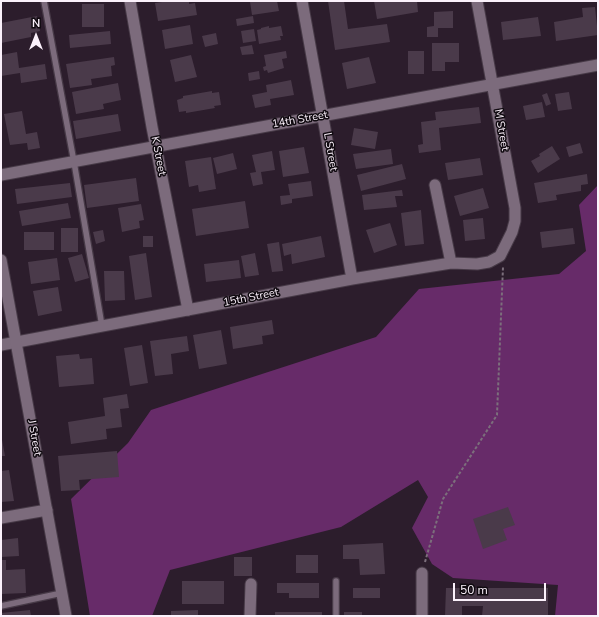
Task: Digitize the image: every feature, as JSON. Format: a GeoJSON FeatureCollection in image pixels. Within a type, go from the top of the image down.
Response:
{"type":"FeatureCollection","features":[{"type":"Feature","properties":{"kind":"street","name":"K Street"},"geometry":{"type":"LineString","coordinates":[[130,1],[156,147],[188,310]]}},
{"type":"Feature","properties":{"kind":"street","name":"L Street"},"geometry":{"type":"LineString","coordinates":[[302,1],[352,279]]}},
{"type":"Feature","properties":{"kind":"street","name":"M Street"},"geometry":{"type":"LineString","coordinates":[[477,1],[515,208],[515,221],[512,232],[500,256]]}},
{"type":"Feature","properties":{"kind":"street","name":"14th Street"},"geometry":{"type":"LineString","coordinates":[[1,175],[598,65]]}},
{"type":"Feature","properties":{"kind":"street"},"geometry":{"type":"LineString","coordinates":[[435,185],[451,263]]}},
{"type":"Feature","properties":{"kind":"street","name":"15th Street"},"geometry":{"type":"LineString","coordinates":[[1,345],[352,279],[451,263],[477,264],[489,262],[500,256]]}},
{"type":"Feature","properties":{"kind":"street","name":"J Street"},"geometry":{"type":"LineString","coordinates":[[1,260],[66,616]]}},
{"type":"Feature","properties":{"kind":"street"},"geometry":{"type":"LineString","coordinates":[[1,518],[47,510]]}},
{"type":"Feature","properties":{"kind":"street"},"geometry":{"type":"LineString","coordinates":[[422,573],[422,616]]}},
{"type":"Feature","properties":{"kind":"street"},"geometry":{"type":"LineString","coordinates":[[250,584],[250,616]]}},
{"type":"Feature","properties":{"kind":"lane"},"geometry":{"type":"LineString","coordinates":[[44,1],[74,162],[102,327]]}},
{"type":"Feature","properties":{"kind":"lane"},"geometry":{"type":"LineString","coordinates":[[336,581],[336,616]]}},
{"type":"Feature","properties":{"kind":"lane"},"geometry":{"type":"LineString","coordinates":[[1,606],[62,593]]}},
{"type":"Feature","properties":{"kind":"path"},"geometry":{"type":"LineString","coordinates":[[422,573],[443,499],[497,415],[503,262],[500,256]]}},
{"type":"Feature","properties":{"kind":"shaded area"},"geometry":{"type":"Polygon","coordinates":[[[598,185],[598,616],[555,616],[558,585],[453,578],[432,564],[412,528],[428,497],[418,480],[341,527],[170,570],[152,616],[90,616],[71,499],[128,443],[151,410],[376,337],[419,289],[559,274],[586,251],[579,205],[598,185]]]}},
{"type":"Feature","properties":{"kind":"building"},"geometry":{"type":"Polygon","coordinates":[[[189,1],[189,4],[195,3],[197,15],[158,21],[155,3],[189,1]]]}},
{"type":"Feature","properties":{"kind":"building"},"geometry":{"type":"Polygon","coordinates":[[[277,1],[279,11],[252,15],[250,2],[277,1]]]}},
{"type":"Feature","properties":{"kind":"building"},"geometry":{"type":"Polygon","coordinates":[[[328,1],[344,1],[348,29],[387,24],[390,42],[335,50],[328,1]]]}},
{"type":"Feature","properties":{"kind":"building"},"geometry":{"type":"Polygon","coordinates":[[[374,1],[417,1],[418,12],[377,19],[374,1]]]}},
{"type":"Feature","properties":{"kind":"building"},"geometry":{"type":"Polygon","coordinates":[[[82,4],[104,4],[104,27],[82,27],[82,4]]]}},
{"type":"Feature","properties":{"kind":"building"},"geometry":{"type":"Polygon","coordinates":[[[595,7],[598,35],[556,41],[554,22],[583,17],[582,8],[595,7]]]}},
{"type":"Feature","properties":{"kind":"building"},"geometry":{"type":"Polygon","coordinates":[[[453,11],[453,28],[438,28],[438,37],[427,37],[427,27],[434,26],[434,12],[453,11]]]}},
{"type":"Feature","properties":{"kind":"building"},"geometry":{"type":"Polygon","coordinates":[[[37,16],[40,31],[31,33],[31,37],[1,43],[1,23],[37,16]]]}},
{"type":"Feature","properties":{"kind":"building"},"geometry":{"type":"Polygon","coordinates":[[[253,16],[254,23],[237,26],[236,19],[253,16]]]}},
{"type":"Feature","properties":{"kind":"building"},"geometry":{"type":"Polygon","coordinates":[[[538,17],[541,36],[503,40],[501,22],[538,17]]]}},
{"type":"Feature","properties":{"kind":"building"},"geometry":{"type":"Polygon","coordinates":[[[190,25],[193,44],[165,49],[162,30],[190,25]]]}},
{"type":"Feature","properties":{"kind":"building"},"geometry":{"type":"Polygon","coordinates":[[[269,26],[269,28],[281,26],[283,36],[280,36],[281,40],[259,44],[257,30],[269,26]]]}},
{"type":"Feature","properties":{"kind":"building"},"geometry":{"type":"Polygon","coordinates":[[[254,29],[256,41],[243,43],[241,31],[254,29]]]}},
{"type":"Feature","properties":{"kind":"building"},"geometry":{"type":"Polygon","coordinates":[[[110,31],[111,44],[70,48],[69,35],[110,31]]]}},
{"type":"Feature","properties":{"kind":"building"},"geometry":{"type":"Polygon","coordinates":[[[216,33],[218,44],[205,47],[202,36],[216,33]]]}},
{"type":"Feature","properties":{"kind":"building"},"geometry":{"type":"Polygon","coordinates":[[[432,43],[459,43],[459,62],[445,62],[445,71],[432,71],[432,43]]]}},
{"type":"Feature","properties":{"kind":"building"},"geometry":{"type":"Polygon","coordinates":[[[252,45],[254,54],[242,55],[240,47],[252,45]]]}},
{"type":"Feature","properties":{"kind":"building"},"geometry":{"type":"Polygon","coordinates":[[[286,51],[287,58],[282,59],[284,68],[268,73],[267,70],[264,71],[263,67],[266,66],[264,55],[286,51]]]}},
{"type":"Feature","properties":{"kind":"building"},"geometry":{"type":"Polygon","coordinates":[[[408,51],[424,51],[424,74],[408,74],[408,51]]]}},
{"type":"Feature","properties":{"kind":"building"},"geometry":{"type":"Polygon","coordinates":[[[17,52],[19,68],[45,64],[47,79],[21,83],[20,73],[1,76],[1,55],[17,52]]]}},
{"type":"Feature","properties":{"kind":"building"},"geometry":{"type":"Polygon","coordinates":[[[191,55],[197,77],[175,82],[170,60],[191,55]]]}},
{"type":"Feature","properties":{"kind":"building"},"geometry":{"type":"Polygon","coordinates":[[[114,57],[115,65],[111,66],[112,76],[91,79],[92,85],[70,88],[66,64],[114,57]]]}},
{"type":"Feature","properties":{"kind":"building"},"geometry":{"type":"Polygon","coordinates":[[[369,57],[376,83],[347,89],[342,63],[369,57]]]}},
{"type":"Feature","properties":{"kind":"building"},"geometry":{"type":"Polygon","coordinates":[[[259,71],[260,79],[249,81],[248,73],[259,71]]]}},
{"type":"Feature","properties":{"kind":"building"},"geometry":{"type":"Polygon","coordinates":[[[291,80],[294,95],[270,99],[271,105],[255,108],[252,95],[267,92],[266,85],[291,80]]]}},
{"type":"Feature","properties":{"kind":"building"},"geometry":{"type":"Polygon","coordinates":[[[118,83],[121,100],[103,104],[104,109],[76,114],[72,92],[118,83]]]}},
{"type":"Feature","properties":{"kind":"building"},"geometry":{"type":"Polygon","coordinates":[[[212,91],[212,93],[219,92],[221,105],[214,106],[215,108],[186,113],[186,111],[179,112],[177,100],[183,98],[183,96],[212,91]]]}},
{"type":"Feature","properties":{"kind":"building"},"geometry":{"type":"Polygon","coordinates":[[[569,92],[572,109],[558,111],[555,94],[569,92]]]}},
{"type":"Feature","properties":{"kind":"building"},"geometry":{"type":"Polygon","coordinates":[[[547,93],[551,104],[546,106],[542,95],[547,93]]]}},
{"type":"Feature","properties":{"kind":"building"},"geometry":{"type":"Polygon","coordinates":[[[542,102],[545,117],[526,120],[523,106],[542,102]]]}},
{"type":"Feature","properties":{"kind":"building"},"geometry":{"type":"Polygon","coordinates":[[[479,107],[481,123],[439,128],[441,150],[419,153],[418,145],[423,144],[421,122],[436,120],[435,112],[479,107]]]}},
{"type":"Feature","properties":{"kind":"building"},"geometry":{"type":"Polygon","coordinates":[[[22,111],[26,134],[37,132],[40,148],[28,150],[27,143],[10,145],[4,114],[22,111]]]}},
{"type":"Feature","properties":{"kind":"building"},"geometry":{"type":"Polygon","coordinates":[[[118,114],[121,131],[76,139],[73,121],[118,114]]]}},
{"type":"Feature","properties":{"kind":"building"},"geometry":{"type":"Polygon","coordinates":[[[354,128],[378,132],[375,149],[351,145],[354,128]]]}},
{"type":"Feature","properties":{"kind":"building"},"geometry":{"type":"Polygon","coordinates":[[[580,143],[583,153],[569,157],[566,147],[580,143]]]}},
{"type":"Feature","properties":{"kind":"building"},"geometry":{"type":"Polygon","coordinates":[[[552,146],[560,159],[538,173],[531,161],[552,146]]]}},
{"type":"Feature","properties":{"kind":"building"},"geometry":{"type":"Polygon","coordinates":[[[304,147],[309,173],[283,177],[279,151],[304,147]]]}},
{"type":"Feature","properties":{"kind":"building"},"geometry":{"type":"Polygon","coordinates":[[[391,149],[393,164],[356,169],[353,154],[391,149]]]}},
{"type":"Feature","properties":{"kind":"building"},"geometry":{"type":"Polygon","coordinates":[[[272,151],[275,170],[261,172],[263,184],[253,186],[250,173],[256,172],[252,155],[272,151]]]}},
{"type":"Feature","properties":{"kind":"building"},"geometry":{"type":"Polygon","coordinates":[[[233,153],[237,169],[217,174],[213,158],[233,153]]]}},
{"type":"Feature","properties":{"kind":"building"},"geometry":{"type":"Polygon","coordinates":[[[211,157],[216,189],[199,192],[198,185],[189,187],[185,161],[211,157]]]}},
{"type":"Feature","properties":{"kind":"building"},"geometry":{"type":"Polygon","coordinates":[[[480,158],[483,175],[448,180],[445,163],[480,158]]]}},
{"type":"Feature","properties":{"kind":"building"},"geometry":{"type":"Polygon","coordinates":[[[402,164],[406,179],[361,191],[357,175],[402,164]]]}},
{"type":"Feature","properties":{"kind":"building"},"geometry":{"type":"Polygon","coordinates":[[[587,174],[588,184],[581,185],[581,191],[556,195],[557,200],[538,203],[534,183],[587,174]]]}},
{"type":"Feature","properties":{"kind":"building"},"geometry":{"type":"Polygon","coordinates":[[[136,178],[139,201],[87,208],[84,185],[136,178]]]}},
{"type":"Feature","properties":{"kind":"building"},"geometry":{"type":"Polygon","coordinates":[[[311,181],[313,196],[292,199],[292,203],[281,205],[280,196],[290,195],[288,184],[311,181]]]}},
{"type":"Feature","properties":{"kind":"building"},"geometry":{"type":"Polygon","coordinates":[[[70,183],[72,197],[17,204],[15,189],[70,183]]]}},
{"type":"Feature","properties":{"kind":"building"},"geometry":{"type":"Polygon","coordinates":[[[483,188],[489,208],[460,216],[454,196],[483,188]]]}},
{"type":"Feature","properties":{"kind":"building"},"geometry":{"type":"Polygon","coordinates":[[[402,190],[403,196],[395,196],[397,207],[364,210],[362,195],[402,190]]]}},
{"type":"Feature","properties":{"kind":"building"},"geometry":{"type":"Polygon","coordinates":[[[245,201],[249,228],[196,236],[192,209],[245,201]]]}},
{"type":"Feature","properties":{"kind":"building"},"geometry":{"type":"Polygon","coordinates":[[[68,203],[71,218],[22,226],[19,211],[68,203]]]}},
{"type":"Feature","properties":{"kind":"building"},"geometry":{"type":"Polygon","coordinates":[[[141,204],[144,220],[139,221],[140,228],[122,232],[118,208],[141,204]]]}},
{"type":"Feature","properties":{"kind":"building"},"geometry":{"type":"Polygon","coordinates":[[[421,210],[424,244],[405,246],[401,213],[421,210]]]}},
{"type":"Feature","properties":{"kind":"building"},"geometry":{"type":"Polygon","coordinates":[[[483,218],[485,239],[465,241],[463,220],[483,218]]]}},
{"type":"Feature","properties":{"kind":"building"},"geometry":{"type":"Polygon","coordinates":[[[390,223],[397,245],[374,253],[366,230],[390,223]]]}},
{"type":"Feature","properties":{"kind":"building"},"geometry":{"type":"Polygon","coordinates":[[[61,228],[78,228],[78,252],[61,252],[61,228]]]}},
{"type":"Feature","properties":{"kind":"building"},"geometry":{"type":"Polygon","coordinates":[[[573,228],[575,244],[542,248],[540,232],[573,228]]]}},
{"type":"Feature","properties":{"kind":"building"},"geometry":{"type":"Polygon","coordinates":[[[103,230],[105,241],[96,244],[93,232],[103,230]]]}},
{"type":"Feature","properties":{"kind":"building"},"geometry":{"type":"Polygon","coordinates":[[[24,232],[54,232],[54,250],[24,250],[24,232]]]}},
{"type":"Feature","properties":{"kind":"building"},"geometry":{"type":"Polygon","coordinates":[[[143,236],[153,236],[153,247],[143,247],[143,236]]]}},
{"type":"Feature","properties":{"kind":"building"},"geometry":{"type":"Polygon","coordinates":[[[321,236],[325,257],[292,264],[291,254],[284,256],[282,244],[321,236]]]}},
{"type":"Feature","properties":{"kind":"building"},"geometry":{"type":"Polygon","coordinates":[[[279,242],[283,271],[272,272],[267,244],[279,242]]]}},
{"type":"Feature","properties":{"kind":"building"},"geometry":{"type":"Polygon","coordinates":[[[146,253],[152,297],[135,300],[129,256],[146,253]]]}},
{"type":"Feature","properties":{"kind":"building"},"geometry":{"type":"Polygon","coordinates":[[[255,253],[259,275],[245,277],[241,256],[255,253]]]}},
{"type":"Feature","properties":{"kind":"building"},"geometry":{"type":"Polygon","coordinates":[[[82,254],[89,278],[75,282],[68,258],[82,254]]]}},
{"type":"Feature","properties":{"kind":"building"},"geometry":{"type":"Polygon","coordinates":[[[57,258],[60,280],[31,284],[28,262],[57,258]]]}},
{"type":"Feature","properties":{"kind":"building"},"geometry":{"type":"Polygon","coordinates":[[[239,260],[241,278],[206,282],[204,264],[239,260]]]}},
{"type":"Feature","properties":{"kind":"building"},"geometry":{"type":"Polygon","coordinates":[[[104,271],[124,271],[125,300],[105,301],[104,271]]]}},
{"type":"Feature","properties":{"kind":"building"},"geometry":{"type":"Polygon","coordinates":[[[58,287],[62,311],[38,316],[33,291],[58,287]]]}},
{"type":"Feature","properties":{"kind":"building"},"geometry":{"type":"Polygon","coordinates":[[[272,320],[274,334],[262,336],[263,344],[233,349],[230,327],[272,320]]]}},
{"type":"Feature","properties":{"kind":"building"},"geometry":{"type":"Polygon","coordinates":[[[221,330],[227,364],[199,369],[193,335],[221,330]]]}},
{"type":"Feature","properties":{"kind":"building"},"geometry":{"type":"Polygon","coordinates":[[[187,336],[189,351],[171,354],[173,374],[155,376],[150,341],[187,336]]]}},
{"type":"Feature","properties":{"kind":"building"},"geometry":{"type":"Polygon","coordinates":[[[142,345],[148,383],[130,386],[124,348],[142,345]]]}},
{"type":"Feature","properties":{"kind":"building"},"geometry":{"type":"Polygon","coordinates":[[[79,354],[80,359],[92,358],[94,384],[59,387],[56,356],[79,354]]]}},
{"type":"Feature","properties":{"kind":"building"},"geometry":{"type":"Polygon","coordinates":[[[127,394],[129,408],[120,409],[122,427],[106,429],[107,439],[71,444],[68,422],[105,416],[103,398],[127,394]]]}},
{"type":"Feature","properties":{"kind":"building"},"geometry":{"type":"Polygon","coordinates":[[[1,434],[5,456],[1,456],[1,434]]]}},
{"type":"Feature","properties":{"kind":"building"},"geometry":{"type":"Polygon","coordinates":[[[117,451],[119,477],[79,480],[80,490],[61,491],[58,456],[117,451]]]}},
{"type":"Feature","properties":{"kind":"building"},"geometry":{"type":"Polygon","coordinates":[[[9,470],[14,501],[1,502],[1,471],[9,470]]]}},
{"type":"Feature","properties":{"kind":"building"},"geometry":{"type":"Polygon","coordinates":[[[508,507],[515,525],[503,529],[507,540],[483,549],[473,519],[508,507]]]}},
{"type":"Feature","properties":{"kind":"building"},"geometry":{"type":"Polygon","coordinates":[[[18,538],[19,556],[1,557],[1,540],[18,538]]]}},
{"type":"Feature","properties":{"kind":"building"},"geometry":{"type":"Polygon","coordinates":[[[383,543],[385,574],[360,575],[359,559],[343,559],[343,545],[383,543]]]}},
{"type":"Feature","properties":{"kind":"building"},"geometry":{"type":"Polygon","coordinates":[[[296,555],[318,555],[318,573],[296,573],[296,555]]]}},
{"type":"Feature","properties":{"kind":"building"},"geometry":{"type":"Polygon","coordinates":[[[234,557],[252,557],[252,576],[234,576],[234,557]]]}},
{"type":"Feature","properties":{"kind":"building"},"geometry":{"type":"Polygon","coordinates":[[[1,560],[6,560],[6,570],[25,569],[26,593],[1,594],[1,560]]]}},
{"type":"Feature","properties":{"kind":"building"},"geometry":{"type":"Polygon","coordinates":[[[182,581],[224,581],[224,604],[182,604],[182,581]]]}},
{"type":"Feature","properties":{"kind":"building"},"geometry":{"type":"Polygon","coordinates":[[[277,583],[319,583],[319,598],[289,598],[289,593],[277,593],[277,583]]]}},
{"type":"Feature","properties":{"kind":"building"},"geometry":{"type":"Polygon","coordinates":[[[353,588],[380,588],[380,598],[353,598],[353,588]]]}},
{"type":"Feature","properties":{"kind":"building"},"geometry":{"type":"Polygon","coordinates":[[[446,588],[548,588],[548,616],[482,616],[483,606],[462,606],[462,616],[445,616],[446,588]]]}},
{"type":"Feature","properties":{"kind":"building"},"geometry":{"type":"Polygon","coordinates":[[[30,610],[31,616],[2,616],[1,613],[30,610]]]}},
{"type":"Feature","properties":{"kind":"building"},"geometry":{"type":"Polygon","coordinates":[[[198,610],[198,616],[171,616],[171,611],[198,610]]]}},
{"type":"Feature","properties":{"kind":"building"},"geometry":{"type":"Polygon","coordinates":[[[275,612],[322,612],[322,616],[275,616],[275,612]]]}},
{"type":"Feature","properties":{"kind":"building"},"geometry":{"type":"Polygon","coordinates":[[[344,612],[362,612],[362,616],[344,616],[344,612]]]}}]}
